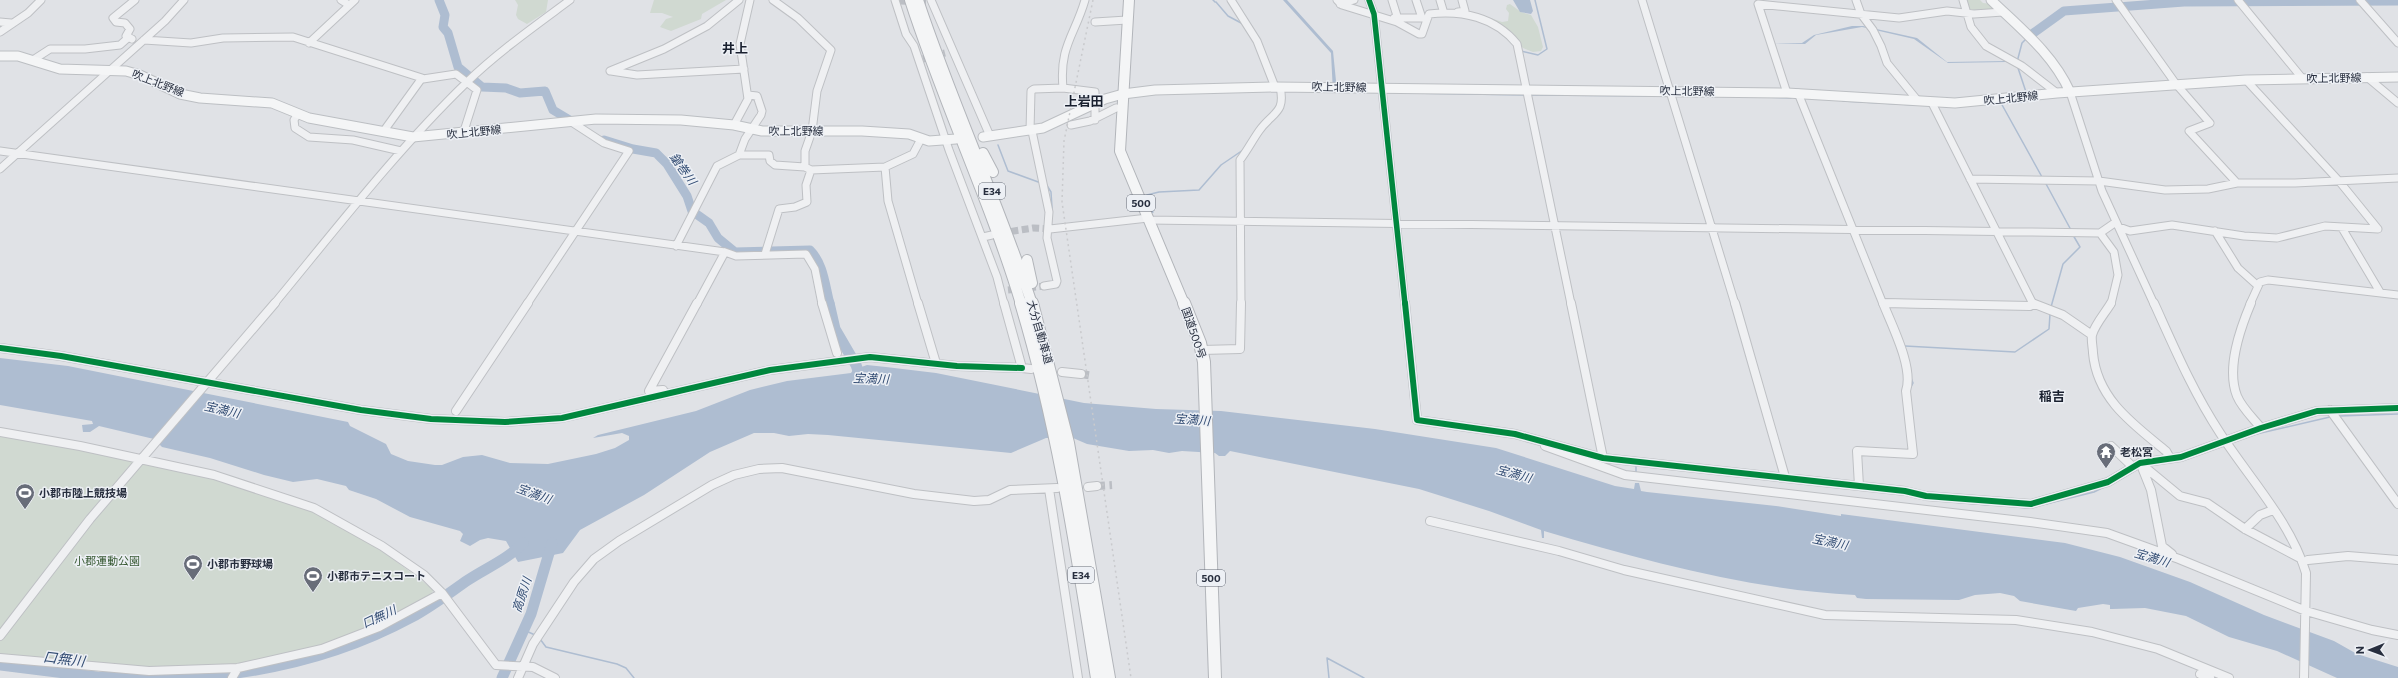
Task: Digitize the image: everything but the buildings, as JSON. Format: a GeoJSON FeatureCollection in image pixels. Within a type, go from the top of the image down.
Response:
{"type":"FeatureCollection","features":[{"type":"Feature","properties":{"kind":"highway","name":"大分自動車道"},"geometry":{"type":"LineString","coordinates":[[900,0],[927,53],[1004,248],[1049,385],[1068,472],[1087,541],[1109,678]]}},
{"type":"Feature","properties":{"kind":"highway","name":"国道500号"},"geometry":{"type":"LineString","coordinates":[[1129,0],[1122,94],[1120,151],[1202,350],[1206,398],[1215,678]]}},
{"type":"Feature","properties":{"kind":"highway","name":"大分自動車道"},"geometry":{"type":"LineString","coordinates":[[927,1],[949,86],[1013,246],[1046,354],[1049,385]]}},
{"type":"Feature","properties":{"kind":"highway"},"geometry":{"type":"LineString","coordinates":[[949,86],[993,172]]}},
{"type":"Feature","properties":{"kind":"highway"},"geometry":{"type":"LineString","coordinates":[[1027,260],[1046,354]]}},
{"type":"Feature","properties":{"kind":"highway","name":"大分自動車道"},"geometry":{"type":"LineString","coordinates":[[1068,472],[1097,678]]}},
{"type":"Feature","properties":{"kind":"main road"},"geometry":{"type":"LineString","coordinates":[[1991,0],[2059,70],[2070,92]]}},
{"type":"Feature","properties":{"kind":"main road","name":"吹上北野線"},"geometry":{"type":"LineString","coordinates":[[0,56],[18,56],[60,69],[109,69],[140,75],[160,86],[187,95],[221,100],[272,103],[297,115],[414,137],[463,134],[596,119],[659,121],[681,120],[734,125],[751,130],[879,132],[909,134],[921,139],[952,139]]}},
{"type":"Feature","properties":{"kind":"main road","name":"吹上北野線"},"geometry":{"type":"LineString","coordinates":[[987,136],[1031,131],[1043,128],[1094,103],[1122,94],[1155,90],[1335,87],[1798,93],[1932,103],[1975,102],[2057,93],[2246,80],[2398,77]]}},
{"type":"Feature","properties":{"kind":"street"},"geometry":{"type":"LineString","coordinates":[[0,32],[11,23],[28,13],[41,0]]}},
{"type":"Feature","properties":{"kind":"street"},"geometry":{"type":"LineString","coordinates":[[135,0],[114,17],[116,22],[125,23],[130,29],[125,34],[141,41],[187,43],[223,38],[285,37],[390,66],[423,79],[456,74],[468,81],[477,90],[463,134]]}},
{"type":"Feature","properties":{"kind":"street"},"geometry":{"type":"LineString","coordinates":[[0,170],[184,0]]}},
{"type":"Feature","properties":{"kind":"street"},"geometry":{"type":"LineString","coordinates":[[340,0],[352,2]]}},
{"type":"Feature","properties":{"kind":"street"},"geometry":{"type":"LineString","coordinates":[[0,636],[72,541],[142,456],[207,383],[401,151],[468,81],[515,41],[570,0]]}},
{"type":"Feature","properties":{"kind":"street"},"geometry":{"type":"LineString","coordinates":[[739,0],[707,26],[664,49],[610,71],[637,75],[744,69]]}},
{"type":"Feature","properties":{"kind":"street"},"geometry":{"type":"LineString","coordinates":[[734,125],[748,95],[740,44],[750,0]]}},
{"type":"Feature","properties":{"kind":"street"},"geometry":{"type":"LineString","coordinates":[[765,254],[778,209],[795,207],[807,202],[806,185],[808,168],[805,151],[812,131],[817,91],[831,50],[798,18],[773,0]]}},
{"type":"Feature","properties":{"kind":"street"},"geometry":{"type":"LineString","coordinates":[[0,348],[61,356],[334,406],[401,416],[505,422],[562,418],[798,365],[870,356],[968,366],[1027,369],[1004,290],[949,150],[952,139],[920,59],[906,34],[900,0]]}},
{"type":"Feature","properties":{"kind":"street"},"geometry":{"type":"LineString","coordinates":[[1063,88],[1061,71],[1067,43],[1079,20],[1085,0]]}},
{"type":"Feature","properties":{"kind":"street"},"geometry":{"type":"LineString","coordinates":[[1202,350],[1240,349],[1241,347],[1240,160],[1252,145],[1259,131],[1278,112],[1282,101],[1267,60],[1254,33],[1231,0]]}},
{"type":"Feature","properties":{"kind":"street"},"geometry":{"type":"LineString","coordinates":[[1339,2],[1354,0]]}},
{"type":"Feature","properties":{"kind":"street"},"geometry":{"type":"LineString","coordinates":[[1369,0],[1374,15],[1417,420],[1495,430],[1522,437],[1547,441],[1574,452],[1603,458],[1785,477],[1976,501],[2000,500],[2020,504],[2031,504],[2085,490],[2108,482],[2136,465],[2181,457],[2224,440],[2261,428],[2330,410],[2398,408]]}},
{"type":"Feature","properties":{"kind":"street"},"geometry":{"type":"LineString","coordinates":[[1392,0],[1398,19]]}},
{"type":"Feature","properties":{"kind":"street"},"geometry":{"type":"LineString","coordinates":[[1339,2],[1397,22],[1419,34],[1422,34],[1422,16],[1416,0]]}},
{"type":"Feature","properties":{"kind":"street"},"geometry":{"type":"LineString","coordinates":[[1440,0],[1443,10]]}},
{"type":"Feature","properties":{"kind":"street"},"geometry":{"type":"LineString","coordinates":[[1374,15],[1398,19],[1422,16],[1443,10],[1464,12],[1462,0]]}},
{"type":"Feature","properties":{"kind":"street"},"geometry":{"type":"LineString","coordinates":[[1642,0],[1713,228],[1759,382],[1785,477]]}},
{"type":"Feature","properties":{"kind":"street"},"geometry":{"type":"LineString","coordinates":[[1856,0],[1861,14],[1873,30],[1890,67],[1918,101]]}},
{"type":"Feature","properties":{"kind":"street"},"geometry":{"type":"LineString","coordinates":[[1963,0],[1969,13],[1971,27],[1986,46],[2022,66],[2057,93]]}},
{"type":"Feature","properties":{"kind":"street"},"geometry":{"type":"LineString","coordinates":[[927,1],[948,53],[987,136]]}},
{"type":"Feature","properties":{"kind":"street"},"geometry":{"type":"LineString","coordinates":[[309,43],[352,2]]}},
{"type":"Feature","properties":{"kind":"street"},"geometry":{"type":"LineString","coordinates":[[2240,2],[2302,78]]}},
{"type":"Feature","properties":{"kind":"street"},"geometry":{"type":"LineString","coordinates":[[2361,2],[2398,43]]}},
{"type":"Feature","properties":{"kind":"street"},"geometry":{"type":"LineString","coordinates":[[1787,93],[1758,4],[1906,18],[1947,11],[1969,13],[2003,12]]}},
{"type":"Feature","properties":{"kind":"street"},"geometry":{"type":"LineString","coordinates":[[2119,4],[2176,84],[2210,123],[2189,131],[2237,183]]}},
{"type":"Feature","properties":{"kind":"street"},"geometry":{"type":"LineString","coordinates":[[1422,16],[1431,13],[1468,15],[1484,20],[1508,34],[1517,44],[1525,90],[1555,225],[1603,458]]}},
{"type":"Feature","properties":{"kind":"street"},"geometry":{"type":"LineString","coordinates":[[1095,22],[1128,20]]}},
{"type":"Feature","properties":{"kind":"street"},"geometry":{"type":"LineString","coordinates":[[0,22],[11,23]]}},
{"type":"Feature","properties":{"kind":"street"},"geometry":{"type":"LineString","coordinates":[[33,60],[50,49],[85,49],[106,45],[120,45],[129,37]]}},
{"type":"Feature","properties":{"kind":"street"},"geometry":{"type":"LineString","coordinates":[[2367,77],[2398,103]]}},
{"type":"Feature","properties":{"kind":"street"},"geometry":{"type":"LineString","coordinates":[[383,132],[423,79]]}},
{"type":"Feature","properties":{"kind":"street"},"geometry":{"type":"LineString","coordinates":[[1050,229],[1148,219],[1397,224],[2100,233],[2117,225],[2130,231],[2172,225],[2277,238],[2325,226],[2378,229],[2339,181],[2246,80]]}},
{"type":"Feature","properties":{"kind":"street"},"geometry":{"type":"LineString","coordinates":[[1044,286],[1056,284],[1057,281],[1048,238],[1049,212],[1031,131],[1029,106],[1032,89],[1063,88],[1095,92],[1095,120]]}},
{"type":"Feature","properties":{"kind":"street"},"geometry":{"type":"LineString","coordinates":[[2070,92],[2099,181],[2117,225],[2195,392],[2224,440],[2273,510],[2302,557],[2306,573],[2304,678]]}},
{"type":"Feature","properties":{"kind":"street"},"geometry":{"type":"LineString","coordinates":[[1798,93],[1900,344],[1909,382],[1906,391],[1913,454],[1857,451],[1859,486]]}},
{"type":"Feature","properties":{"kind":"street"},"geometry":{"type":"LineString","coordinates":[[2386,93],[2398,94]]}},
{"type":"Feature","properties":{"kind":"street"},"geometry":{"type":"LineString","coordinates":[[739,155],[745,139],[760,119],[762,111],[756,96],[748,95]]}},
{"type":"Feature","properties":{"kind":"street"},"geometry":{"type":"LineString","coordinates":[[1932,103],[2032,304]]}},
{"type":"Feature","properties":{"kind":"street"},"geometry":{"type":"LineString","coordinates":[[1071,126],[1095,120],[1116,108]]}},
{"type":"Feature","properties":{"kind":"street"},"geometry":{"type":"LineString","coordinates":[[297,115],[294,120],[295,128],[304,135],[318,139],[360,140],[401,151]]}},
{"type":"Feature","properties":{"kind":"street"},"geometry":{"type":"LineString","coordinates":[[456,411],[574,232],[629,152],[604,143],[570,121]]}},
{"type":"Feature","properties":{"kind":"street"},"geometry":{"type":"LineString","coordinates":[[676,246],[705,193],[717,166],[739,155],[770,155],[770,162],[776,165],[808,168],[885,167],[912,154],[921,139]]}},
{"type":"Feature","properties":{"kind":"street"},"geometry":{"type":"LineString","coordinates":[[0,151],[725,252],[736,256],[806,254],[810,257],[816,269],[826,321],[838,353]]}},
{"type":"Feature","properties":{"kind":"street"},"geometry":{"type":"LineString","coordinates":[[885,167],[890,208],[934,360]]}},
{"type":"Feature","properties":{"kind":"street"},"geometry":{"type":"LineString","coordinates":[[1970,179],[2099,181],[2166,190],[2201,189],[2237,183],[2398,178]]}},
{"type":"Feature","properties":{"kind":"street"},"geometry":{"type":"LineString","coordinates":[[2342,228],[2380,292]]}},
{"type":"Feature","properties":{"kind":"street"},"geometry":{"type":"LineString","coordinates":[[2215,231],[2234,264],[2247,279],[2258,286]]}},
{"type":"Feature","properties":{"kind":"street"},"geometry":{"type":"LineString","coordinates":[[2100,233],[2114,252],[2118,275],[2113,300],[2092,335],[2094,360],[2103,390],[2122,414],[2166,451],[2170,458]]}},
{"type":"Feature","properties":{"kind":"street"},"geometry":{"type":"LineString","coordinates":[[983,237],[992,235]]}},
{"type":"Feature","properties":{"kind":"street"},"geometry":{"type":"LineString","coordinates":[[686,390],[649,390],[725,252]]}},
{"type":"Feature","properties":{"kind":"street"},"geometry":{"type":"LineString","coordinates":[[2261,428],[2236,394],[2233,370],[2244,325],[2258,286],[2264,280],[2398,295]]}},
{"type":"Feature","properties":{"kind":"street"},"geometry":{"type":"LineString","coordinates":[[1883,303],[2030,306],[2032,304],[2063,315],[2092,335]]}},
{"type":"Feature","properties":{"kind":"street"},"geometry":{"type":"LineString","coordinates":[[901,360],[934,360],[968,366]]}},
{"type":"Feature","properties":{"kind":"street"},"geometry":{"type":"LineString","coordinates":[[1062,372],[1081,374]]}},
{"type":"Feature","properties":{"kind":"street"},"geometry":{"type":"LineString","coordinates":[[2330,410],[2398,504]]}},
{"type":"Feature","properties":{"kind":"street"},"geometry":{"type":"LineString","coordinates":[[0,432],[142,456],[214,475],[314,508],[400,558],[424,575],[445,597],[496,665],[522,666],[542,670],[555,678]]}},
{"type":"Feature","properties":{"kind":"street"},"geometry":{"type":"LineString","coordinates":[[1522,437],[1619,474],[2089,530],[2145,546],[2306,615],[2398,635]]}},
{"type":"Feature","properties":{"kind":"street"},"geometry":{"type":"LineString","coordinates":[[2111,446],[2180,496],[2194,498],[2207,503],[2245,529],[2304,559],[2348,556],[2398,560]]}},
{"type":"Feature","properties":{"kind":"street"},"geometry":{"type":"LineString","coordinates":[[2136,465],[2151,490],[2162,546],[2179,560]]}},
{"type":"Feature","properties":{"kind":"street"},"geometry":{"type":"LineString","coordinates":[[518,678],[533,644],[574,582],[594,559],[619,541],[712,485],[734,475],[759,469],[782,468],[914,494],[974,501],[988,500],[1010,490],[1053,488],[1078,678]]}},
{"type":"Feature","properties":{"kind":"street"},"geometry":{"type":"LineString","coordinates":[[2245,529],[2260,515],[2273,510]]}},
{"type":"Feature","properties":{"kind":"street"},"geometry":{"type":"LineString","coordinates":[[1430,521],[1552,549],[1624,570],[1813,613],[2016,620],[2092,632],[2158,649],[2229,678]]}},
{"type":"Feature","properties":{"kind":"street"},"geometry":{"type":"LineString","coordinates":[[2145,546],[2162,546]]}},
{"type":"Feature","properties":{"kind":"street"},"geometry":{"type":"LineString","coordinates":[[0,658],[150,671],[238,668],[322,648],[379,627],[445,597]]}},
{"type":"Feature","properties":{"kind":"street"},"geometry":{"type":"LineString","coordinates":[[232,678],[238,668]]}},
{"type":"Feature","properties":{"kind":"street"},"geometry":{"type":"LineString","coordinates":[[2202,678],[2200,674],[2210,678]]}},
{"type":"Feature","properties":{"kind":"green space"},"geometry":{"type":"Polygon","coordinates":[[[515,0],[548,0],[546,12],[527,24],[518,19],[516,15],[518,5],[515,0]]]}},
{"type":"Feature","properties":{"kind":"green space"},"geometry":{"type":"Polygon","coordinates":[[[654,0],[726,0],[702,14],[701,19],[671,31],[660,27],[666,19],[673,17],[662,13],[650,13],[654,0]]]}},
{"type":"Feature","properties":{"kind":"green space"},"geometry":{"type":"Polygon","coordinates":[[[1965,0],[1980,0],[1983,3],[1993,4],[1998,11],[1971,11],[1965,0]]]}},
{"type":"Feature","properties":{"kind":"green space"},"geometry":{"type":"Polygon","coordinates":[[[1510,4],[1521,12],[1531,15],[1538,27],[1543,47],[1541,51],[1533,52],[1523,48],[1514,38],[1479,14],[1502,22],[1508,21],[1509,13],[1506,9],[1507,5],[1510,4]]]}},
{"type":"Feature","properties":{"kind":"green space","name":"小郡運動公園"},"geometry":{"type":"Polygon","coordinates":[[[0,436],[98,453],[194,474],[258,492],[307,508],[357,535],[434,590],[428,597],[411,609],[382,623],[305,651],[245,665],[215,668],[153,669],[0,655],[0,436]]]}},
{"type":"Feature","properties":{"kind":"water"},"geometry":{"type":"Polygon","coordinates":[[[1283,0],[1287,0],[1333,51],[1337,91],[1333,93],[1331,53],[1283,0]]]}},
{"type":"Feature","properties":{"kind":"water"},"geometry":{"type":"Polygon","coordinates":[[[1513,0],[1530,0],[1533,11],[1531,14],[1520,12],[1513,0]]]}},
{"type":"Feature","properties":{"kind":"water"},"geometry":{"type":"Polygon","coordinates":[[[1852,26],[1863,26],[1917,38],[1947,62],[2006,61],[2014,64],[2006,62],[1948,63],[1914,39],[1862,27],[1816,35],[1805,44],[1773,43],[1802,43],[1814,35],[1852,26]]]}},
{"type":"Feature","properties":{"kind":"water","name":"宝満川"},"geometry":{"type":"Polygon","coordinates":[[[0,358],[68,366],[348,422],[350,426],[386,444],[391,454],[408,461],[435,465],[442,465],[463,457],[482,455],[510,463],[548,464],[596,454],[615,448],[629,440],[629,436],[622,433],[593,438],[598,435],[696,411],[750,390],[787,381],[851,373],[853,370],[867,365],[936,373],[1084,403],[1156,409],[1221,411],[1375,429],[1496,448],[1615,486],[1634,489],[1635,483],[1639,483],[1641,491],[1647,492],[1776,506],[1841,516],[1841,514],[2065,543],[2120,557],[2190,582],[2264,615],[2334,641],[2357,654],[2398,667],[2398,678],[2337,678],[2277,651],[2229,637],[2186,616],[2145,608],[2110,609],[2110,605],[2103,604],[2078,608],[2076,611],[2020,601],[2014,596],[2000,593],[1975,595],[1959,600],[1866,599],[1857,598],[1855,595],[1777,587],[1660,563],[1544,531],[1544,538],[1542,538],[1541,530],[1489,511],[1419,489],[1230,451],[1225,456],[1219,456],[1215,453],[1182,451],[1169,453],[1153,450],[1129,451],[1087,444],[1073,438],[1046,438],[1011,453],[828,435],[808,434],[789,436],[774,433],[754,433],[710,452],[644,495],[580,530],[563,553],[518,562],[506,541],[488,538],[480,540],[470,546],[460,541],[463,534],[460,531],[410,517],[376,499],[349,490],[346,486],[317,479],[293,482],[264,475],[210,458],[162,447],[154,439],[99,426],[90,432],[83,432],[82,425],[93,424],[92,421],[0,405],[0,358]]]}},
{"type":"Feature","properties":{"kind":"waterway","name":"鎗巻川"},"geometry":{"type":"LineString","coordinates":[[439,0],[445,15],[443,27],[448,33],[458,67],[482,87],[506,88],[520,93],[545,91],[553,110],[578,125]]}},
{"type":"Feature","properties":{"kind":"waterway"},"geometry":{"type":"LineString","coordinates":[[1521,51],[1538,55],[1547,49],[1535,0]]}},
{"type":"Feature","properties":{"kind":"waterway"},"geometry":{"type":"LineString","coordinates":[[2032,34],[2064,11],[2184,2],[2398,1]]}},
{"type":"Feature","properties":{"kind":"waterway"},"geometry":{"type":"LineString","coordinates":[[1216,2],[1228,16],[1243,24]]}},
{"type":"Feature","properties":{"kind":"waterway"},"geometry":{"type":"LineString","coordinates":[[2017,62],[2022,43],[2027,38]]}},
{"type":"Feature","properties":{"kind":"waterway"},"geometry":{"type":"LineString","coordinates":[[2017,65],[2026,92]]}},
{"type":"Feature","properties":{"kind":"waterway"},"geometry":{"type":"LineString","coordinates":[[1409,93],[1525,95]]}},
{"type":"Feature","properties":{"kind":"waterway"},"geometry":{"type":"LineString","coordinates":[[1531,95],[1669,96]]}},
{"type":"Feature","properties":{"kind":"waterway"},"geometry":{"type":"LineString","coordinates":[[1763,97],[1791,98]]}},
{"type":"Feature","properties":{"kind":"waterway"},"geometry":{"type":"LineString","coordinates":[[2025,99],[2023,102],[2001,103],[2042,177]]}},
{"type":"Feature","properties":{"kind":"waterway"},"geometry":{"type":"LineString","coordinates":[[1843,101],[1917,105]]}},
{"type":"Feature","properties":{"kind":"waterway","name":"鎗巻川"},"geometry":{"type":"LineString","coordinates":[[604,140],[633,149],[656,153],[667,164],[687,196],[692,211],[709,223],[718,238],[735,252],[810,250],[821,268],[830,304]]}},
{"type":"Feature","properties":{"kind":"waterway"},"geometry":{"type":"LineString","coordinates":[[998,145],[1008,171],[1041,183]]}},
{"type":"Feature","properties":{"kind":"waterway"},"geometry":{"type":"LineString","coordinates":[[1150,213],[1153,212],[1147,195],[1159,192],[1199,190],[1221,165],[1243,150]]}},
{"type":"Feature","properties":{"kind":"waterway"},"geometry":{"type":"LineString","coordinates":[[2045,182],[2071,230]]}},
{"type":"Feature","properties":{"kind":"waterway"},"geometry":{"type":"LineString","coordinates":[[1046,184],[1051,192],[1052,208]]}},
{"type":"Feature","properties":{"kind":"waterway"},"geometry":{"type":"LineString","coordinates":[[2051,307],[2063,264],[2080,247],[2073,235]]}},
{"type":"Feature","properties":{"kind":"waterway","name":"鎗巻川"},"geometry":{"type":"LineString","coordinates":[[829,303],[835,329],[856,365],[862,382]]}},
{"type":"Feature","properties":{"kind":"waterway"},"geometry":{"type":"LineString","coordinates":[[1905,346],[2015,352],[2049,329],[2050,314]]}},
{"type":"Feature","properties":{"kind":"waterway"},"geometry":{"type":"LineString","coordinates":[[1911,378],[1913,383],[1911,387]]}},
{"type":"Feature","properties":{"kind":"waterway"},"geometry":{"type":"LineString","coordinates":[[2339,416],[2398,414]]}},
{"type":"Feature","properties":{"kind":"waterway"},"geometry":{"type":"LineString","coordinates":[[2252,435],[2330,417]]}},
{"type":"Feature","properties":{"kind":"waterway"},"geometry":{"type":"LineString","coordinates":[[1636,465],[1636,474]]}},
{"type":"Feature","properties":{"kind":"waterway"},"geometry":{"type":"LineString","coordinates":[[2046,504],[2094,492],[2104,487]]}},
{"type":"Feature","properties":{"kind":"waterway"},"geometry":{"type":"LineString","coordinates":[[1953,502],[1989,505]]}},
{"type":"Feature","properties":{"kind":"waterway"},"geometry":{"type":"LineString","coordinates":[[2017,507],[2031,508]]}},
{"type":"Feature","properties":{"kind":"waterway","name":"口無川"},"geometry":{"type":"LineString","coordinates":[[182,678],[242,672],[300,661],[385,631],[419,613],[468,580],[504,559],[523,543]]}},
{"type":"Feature","properties":{"kind":"waterway","name":"高原川"},"geometry":{"type":"LineString","coordinates":[[502,678],[531,614],[552,543]]}},
{"type":"Feature","properties":{"kind":"waterway"},"geometry":{"type":"LineString","coordinates":[[524,630],[535,635]]}},
{"type":"Feature","properties":{"kind":"waterway"},"geometry":{"type":"LineString","coordinates":[[540,639],[546,647],[617,664],[626,668],[634,678]]}},
{"type":"Feature","properties":{"kind":"waterway"},"geometry":{"type":"LineString","coordinates":[[1329,678],[1327,658],[1364,678]]}},
{"type":"Feature","properties":{"kind":"waterway","name":"口無川"},"geometry":{"type":"LineString","coordinates":[[0,665],[97,677],[173,678]]}},
{"type":"Feature","properties":{"kind":"tunnel"},"geometry":{"type":"LineString","coordinates":[[900,1],[926,2]]}},
{"type":"Feature","properties":{"kind":"tunnel"},"geometry":{"type":"LineString","coordinates":[[923,59],[945,53]]}},
{"type":"Feature","properties":{"kind":"tunnel"},"geometry":{"type":"LineString","coordinates":[[1001,233],[1033,228],[1050,229]]}},
{"type":"Feature","properties":{"kind":"tunnel"},"geometry":{"type":"LineString","coordinates":[[1008,290],[1044,286]]}},
{"type":"Feature","properties":{"kind":"tunnel"},"geometry":{"type":"LineString","coordinates":[[1081,374],[1093,376]]}},
{"type":"Feature","properties":{"kind":"tunnel"},"geometry":{"type":"LineString","coordinates":[[1097,486],[1112,485]]}},
{"type":"Feature","properties":{"kind":"railway"},"geometry":{"type":"LineString","coordinates":[[1093,0],[1064,141],[1062,202],[1131,678]]}},
{"type":"Feature","properties":{"kind":"cycle path"},"geometry":{"type":"LineString","coordinates":[[1369,0],[1374,14],[1417,420],[1483,428],[1515,434],[1603,458],[1905,491],[1926,496],[1976,501],[2000,500],[2020,504],[2031,504],[2085,490],[2108,482],[2140,463],[2181,457],[2261,428],[2317,411],[2398,408]]}},
{"type":"Feature","properties":{"kind":"cycle path"},"geometry":{"type":"LineString","coordinates":[[0,348],[61,356],[361,410],[431,419],[505,422],[562,418],[770,370],[870,357],[957,366],[979,365],[1022,368]]}},
{"type":"Feature","properties":{"kind":"place","name":"老松宮"},"geometry":{"type":"Point","coordinates":[2106,469]}},
{"type":"Feature","properties":{"kind":"place","name":"小郡市陸上競技場"},"geometry":{"type":"Point","coordinates":[25,510]}},
{"type":"Feature","properties":{"kind":"place","name":"小郡市野球場"},"geometry":{"type":"Point","coordinates":[193,581]}},
{"type":"Feature","properties":{"kind":"place","name":"小郡市テニスコート"},"geometry":{"type":"Point","coordinates":[313,593]}},
{"type":"Feature","properties":{"kind":"district","name":"井上"},"geometry":{"type":"Point","coordinates":[735,48]}},
{"type":"Feature","properties":{"kind":"district","name":"上岩田"},"geometry":{"type":"Point","coordinates":[1084,101]}},
{"type":"Feature","properties":{"kind":"district","name":"稲吉"},"geometry":{"type":"Point","coordinates":[2052,396]}}]}
